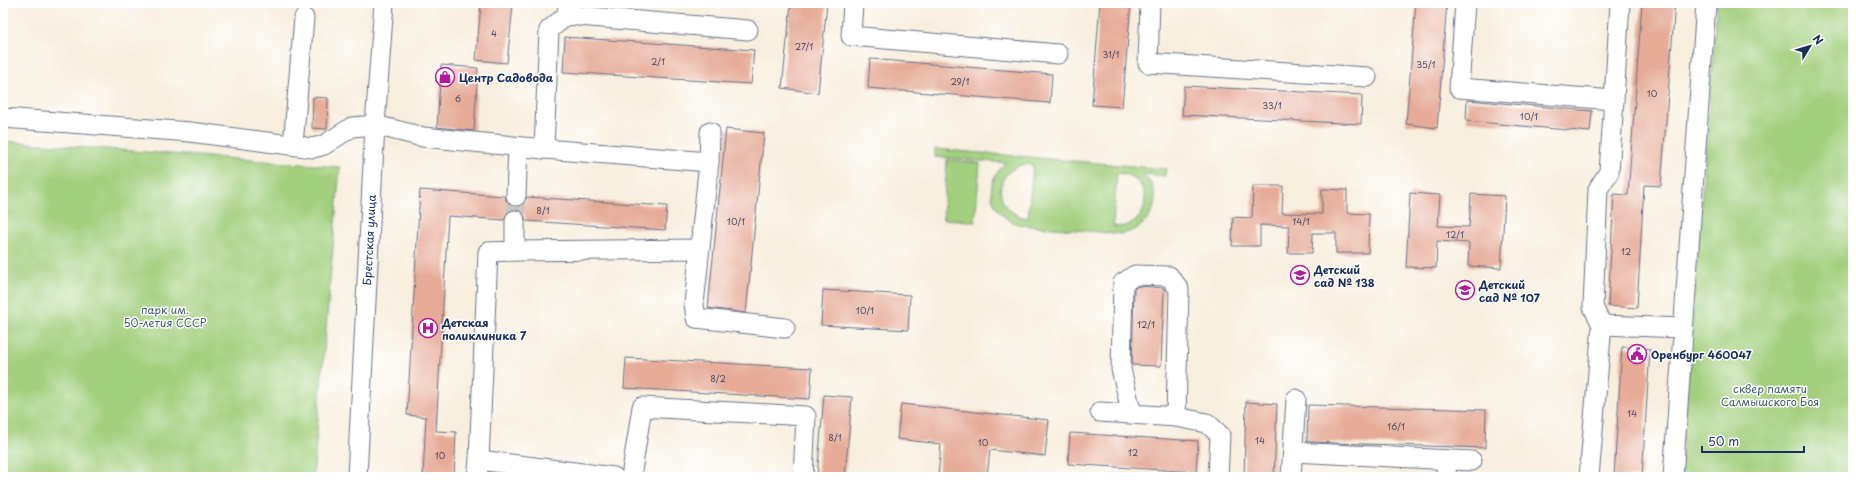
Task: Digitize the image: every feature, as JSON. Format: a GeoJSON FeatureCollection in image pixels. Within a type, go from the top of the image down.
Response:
{"type":"FeatureCollection","features":[{"type":"Feature","properties":{"kind":"street","name":"Брестская улица"},"geometry":{"type":"LineString","coordinates":[[357,477],[375,125],[384,3]]}},
{"type":"Feature","properties":{"kind":"street"},"geometry":{"type":"LineString","coordinates":[[853,3],[851,36],[1058,54]]}},
{"type":"Feature","properties":{"kind":"street"},"geometry":{"type":"LineString","coordinates":[[1150,3],[1148,63],[1367,77]]}},
{"type":"Feature","properties":{"kind":"street"},"geometry":{"type":"LineString","coordinates":[[1465,3],[1460,88],[1614,100]]}},
{"type":"Feature","properties":{"kind":"street"},"geometry":{"type":"LineString","coordinates":[[1589,477],[1602,324],[1593,307],[1598,189],[1609,172],[1620,3]]}},
{"type":"Feature","properties":{"kind":"street"},"geometry":{"type":"LineString","coordinates":[[1673,477],[1706,3]]}},
{"type":"Feature","properties":{"kind":"street"},"geometry":{"type":"LineString","coordinates":[[544,149],[549,30],[567,9],[748,30]]}},
{"type":"Feature","properties":{"kind":"street"},"geometry":{"type":"LineString","coordinates":[[293,146],[304,18]]}},
{"type":"Feature","properties":{"kind":"street"},"geometry":{"type":"LineString","coordinates":[[3,118],[190,132],[313,148],[324,145],[352,127],[375,125],[423,137],[518,147],[709,162]]}},
{"type":"Feature","properties":{"kind":"street"},"geometry":{"type":"LineString","coordinates":[[710,132],[709,162],[694,304],[696,318],[786,328]]}},
{"type":"Feature","properties":{"kind":"street"},"geometry":{"type":"LineString","coordinates":[[516,196],[518,147]]}},
{"type":"Feature","properties":{"kind":"street"},"geometry":{"type":"LineString","coordinates":[[515,220],[515,251]]}},
{"type":"Feature","properties":{"kind":"street"},"geometry":{"type":"LineString","coordinates":[[614,477],[478,468],[488,252],[700,249]]}},
{"type":"Feature","properties":{"kind":"street"},"geometry":{"type":"LineString","coordinates":[[1132,414],[1121,369],[1123,283],[1135,274],[1169,276],[1179,289],[1176,417]]}},
{"type":"Feature","properties":{"kind":"street"},"geometry":{"type":"LineString","coordinates":[[1602,324],[1683,328]]}},
{"type":"Feature","properties":{"kind":"street"},"geometry":{"type":"LineString","coordinates":[[1291,477],[1296,399]]}},
{"type":"Feature","properties":{"kind":"street"},"geometry":{"type":"LineString","coordinates":[[631,477],[642,407],[806,416],[803,477]]}},
{"type":"Feature","properties":{"kind":"street"},"geometry":{"type":"LineString","coordinates":[[1100,412],[1176,417],[1207,423],[1220,435],[1218,477]]}},
{"type":"Feature","properties":{"kind":"street"},"geometry":{"type":"LineString","coordinates":[[1293,452],[1446,468],[1472,461]]}},
{"type":"Feature","properties":{"kind":"green space","name":"сквер памяти Салмышского Боя"},"geometry":{"type":"Polygon","coordinates":[[[1717,3],[1853,3],[1853,477],[1680,477],[1717,3]]]}},
{"type":"Feature","properties":{"kind":"green space","name":"парк им. 50-летия СССР"},"geometry":{"type":"Polygon","coordinates":[[[3,141],[340,167],[313,477],[3,477],[3,141]]]}},
{"type":"Feature","properties":{"kind":"green space"},"geometry":{"type":"Polygon","coordinates":[[[935,149],[1166,169],[1165,176],[1143,174],[1150,183],[1154,193],[1155,202],[1152,212],[1140,227],[1131,232],[1120,234],[1021,225],[1011,221],[1002,215],[996,207],[992,199],[991,190],[993,180],[998,171],[1006,163],[935,157],[935,149]],[[1025,164],[1014,168],[1006,175],[1002,183],[1001,192],[1003,201],[1008,209],[1017,215],[1028,218],[1033,165],[1025,164]],[[1117,173],[1113,226],[1126,226],[1135,221],[1142,213],[1145,203],[1144,192],[1139,183],[1130,176],[1117,173]]]}},
{"type":"Feature","properties":{"kind":"green space"},"geometry":{"type":"Polygon","coordinates":[[[947,160],[980,163],[975,222],[943,219],[947,160]]]}},
{"type":"Feature","properties":{"kind":"building"},"geometry":{"type":"Polygon","coordinates":[[[481,3],[513,5],[507,63],[476,60],[481,3]]]}},
{"type":"Feature","properties":{"kind":"building"},"geometry":{"type":"Polygon","coordinates":[[[791,3],[827,3],[818,93],[782,88],[791,3]]]}},
{"type":"Feature","properties":{"kind":"building"},"geometry":{"type":"Polygon","coordinates":[[[1100,3],[1131,3],[1122,107],[1092,105],[1100,3]]]}},
{"type":"Feature","properties":{"kind":"building"},"geometry":{"type":"Polygon","coordinates":[[[1416,3],[1447,3],[1437,128],[1406,124],[1416,3]]]}},
{"type":"Feature","properties":{"kind":"building"},"geometry":{"type":"Polygon","coordinates":[[[1642,3],[1675,3],[1661,186],[1644,185],[1637,308],[1608,306],[1614,194],[1628,195],[1642,3]]]}},
{"type":"Feature","properties":{"kind":"building"},"geometry":{"type":"Polygon","coordinates":[[[565,37],[754,50],[751,84],[563,72],[565,37]]]}},
{"type":"Feature","properties":{"kind":"building"},"geometry":{"type":"Polygon","coordinates":[[[870,59],[1052,74],[1050,103],[868,88],[870,59]]]}},
{"type":"Feature","properties":{"kind":"building"},"geometry":{"type":"Polygon","coordinates":[[[441,65],[478,68],[474,131],[437,127],[441,65]]]}},
{"type":"Feature","properties":{"kind":"building"},"geometry":{"type":"Polygon","coordinates":[[[1184,86],[1362,95],[1361,124],[1182,115],[1184,86]]]}},
{"type":"Feature","properties":{"kind":"building"},"geometry":{"type":"Polygon","coordinates":[[[313,97],[328,98],[327,129],[312,128],[313,97]]]}},
{"type":"Feature","properties":{"kind":"building"},"geometry":{"type":"Polygon","coordinates":[[[1467,100],[1592,111],[1590,132],[1466,121],[1467,100]]]}},
{"type":"Feature","properties":{"kind":"building"},"geometry":{"type":"Polygon","coordinates":[[[726,129],[764,133],[746,313],[708,308],[726,129]]]}},
{"type":"Feature","properties":{"kind":"building"},"geometry":{"type":"Polygon","coordinates":[[[1253,186],[1283,186],[1282,213],[1322,214],[1322,189],[1347,190],[1347,213],[1369,214],[1368,253],[1336,253],[1336,233],[1313,233],[1312,253],[1288,253],[1289,226],[1260,225],[1260,246],[1232,246],[1233,217],[1252,218],[1253,186]]]}},
{"type":"Feature","properties":{"kind":"building"},"geometry":{"type":"Polygon","coordinates":[[[420,190],[505,196],[506,201],[515,207],[521,206],[527,197],[667,206],[665,230],[526,221],[524,214],[515,209],[509,211],[504,220],[448,216],[436,431],[456,432],[454,477],[423,477],[426,417],[407,415],[420,190]]]}},
{"type":"Feature","properties":{"kind":"building"},"geometry":{"type":"Polygon","coordinates":[[[1410,193],[1440,195],[1438,226],[1469,227],[1471,194],[1505,196],[1501,268],[1468,266],[1469,243],[1437,241],[1436,268],[1406,267],[1410,193]]]}},
{"type":"Feature","properties":{"kind":"building"},"geometry":{"type":"Polygon","coordinates":[[[1138,286],[1164,288],[1161,366],[1132,365],[1134,289],[1138,286]]]}},
{"type":"Feature","properties":{"kind":"building"},"geometry":{"type":"Polygon","coordinates":[[[823,290],[910,295],[908,330],[821,325],[823,290]]]}},
{"type":"Feature","properties":{"kind":"building"},"geometry":{"type":"Polygon","coordinates":[[[1622,347],[1650,349],[1642,477],[1614,477],[1622,347]]]}},
{"type":"Feature","properties":{"kind":"building"},"geometry":{"type":"Polygon","coordinates":[[[626,358],[812,368],[810,399],[624,388],[626,358]]]}},
{"type":"Feature","properties":{"kind":"building"},"geometry":{"type":"Polygon","coordinates":[[[824,395],[852,397],[845,477],[817,477],[824,395]]]}},
{"type":"Feature","properties":{"kind":"building"},"geometry":{"type":"Polygon","coordinates":[[[1246,402],[1277,404],[1274,477],[1244,477],[1246,402]]]}},
{"type":"Feature","properties":{"kind":"building"},"geometry":{"type":"Polygon","coordinates":[[[901,404],[1049,420],[1045,456],[990,450],[987,477],[938,477],[941,444],[897,439],[901,404]]]}},
{"type":"Feature","properties":{"kind":"building"},"geometry":{"type":"Polygon","coordinates":[[[1308,405],[1486,410],[1485,448],[1307,442],[1308,405]]]}},
{"type":"Feature","properties":{"kind":"building"},"geometry":{"type":"Polygon","coordinates":[[[1070,433],[1198,441],[1196,472],[1068,464],[1070,433]]]}},
{"type":"Feature","properties":{"kind":"tunnel"},"geometry":{"type":"LineString","coordinates":[[515,220],[516,196]]}},
{"type":"Feature","properties":{"kind":"place","name":"Центр Садовода"},"geometry":{"type":"Point","coordinates":[445,77]}},
{"type":"Feature","properties":{"kind":"place","name":"Детский сад № 138"},"geometry":{"type":"Point","coordinates":[1300,275]}},
{"type":"Feature","properties":{"kind":"place","name":"Детский сад № 107"},"geometry":{"type":"Point","coordinates":[1465,290]}},
{"type":"Feature","properties":{"kind":"place","name":"Детская поликлиника 7"},"geometry":{"type":"Point","coordinates":[428,328]}},
{"type":"Feature","properties":{"kind":"place","name":"Оренбург 460047"},"geometry":{"type":"Point","coordinates":[1637,354]}}]}
